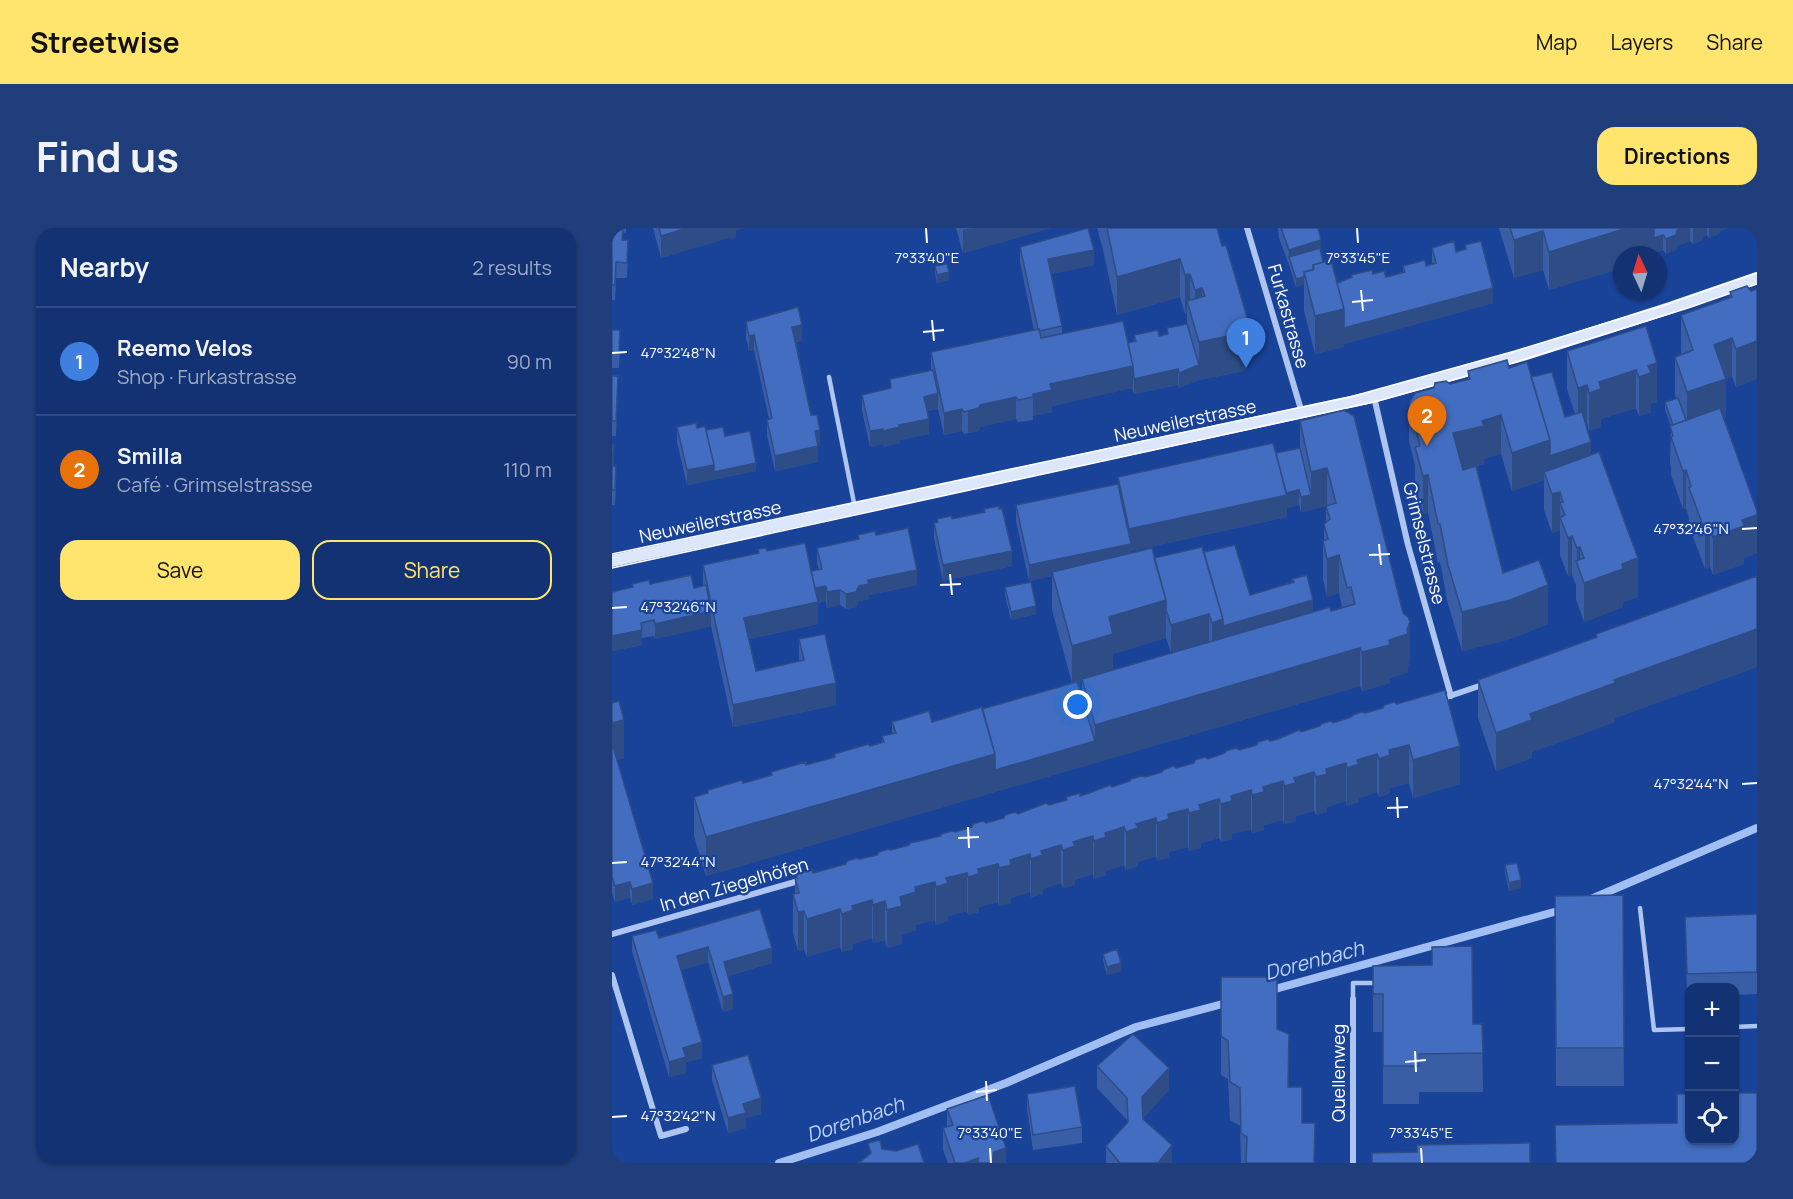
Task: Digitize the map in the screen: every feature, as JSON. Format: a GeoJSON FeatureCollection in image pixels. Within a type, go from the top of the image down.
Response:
{"type":"FeatureCollection","features":[{"type":"Feature","properties":{"kind":"street","name":"Furkastrasse"},"geometry":{"type":"LineString","coordinates":[[1247,228],[1302,414]]}},
{"type":"Feature","properties":{"kind":"street","name":"Neuweilerstrasse"},"geometry":{"type":"LineString","coordinates":[[612,561],[1373,397],[1523,355],[1757,278]]}},
{"type":"Feature","properties":{"kind":"street","name":"Grimselstrasse"},"geometry":{"type":"LineString","coordinates":[[1373,397],[1408,544],[1451,696]]}},
{"type":"Feature","properties":{"kind":"street"},"geometry":{"type":"LineString","coordinates":[[1439,700],[1494,681]]}},
{"type":"Feature","properties":{"kind":"street","name":"In den Ziegelhöfen"},"geometry":{"type":"LineString","coordinates":[[612,934],[810,878]]}},
{"type":"Feature","properties":{"kind":"street"},"geometry":{"type":"LineString","coordinates":[[612,975],[661,1136],[686,1130]]}},
{"type":"Feature","properties":{"kind":"street","name":"Quellenweg"},"geometry":{"type":"LineString","coordinates":[[1353,999],[1353,1163]]}},
{"type":"Feature","properties":{"kind":"lane"},"geometry":{"type":"LineString","coordinates":[[829,377],[855,508]]}},
{"type":"Feature","properties":{"kind":"lane"},"geometry":{"type":"LineString","coordinates":[[1640,908],[1654,1030],[1685,1029]]}},
{"type":"Feature","properties":{"kind":"lane","name":"Quellenweg"},"geometry":{"type":"LineString","coordinates":[[1353,999],[1353,983],[1387,983]]}},
{"type":"Feature","properties":{"kind":"lane"},"geometry":{"type":"LineString","coordinates":[[1739,1027],[1757,1026]]}},
{"type":"Feature","properties":{"kind":"building"},"geometry":{"type":"Polygon","coordinates":[[[612,228],[623,228],[622,240],[628,240],[627,263],[616,262],[615,285],[612,285],[612,228]]]}},
{"type":"Feature","properties":{"kind":"building"},"geometry":{"type":"Polygon","coordinates":[[[659,228],[687,228],[661,236],[659,228]]]}},
{"type":"Feature","properties":{"kind":"building"},"geometry":{"type":"Polygon","coordinates":[[[1088,228],[1094,250],[1048,259],[1062,326],[1039,331],[1020,247],[1088,228]]]}},
{"type":"Feature","properties":{"kind":"building"},"geometry":{"type":"Polygon","coordinates":[[[1107,228],[1217,228],[1222,246],[1226,245],[1249,324],[1244,333],[1199,342],[1187,301],[1205,296],[1202,288],[1195,290],[1190,274],[1185,275],[1180,259],[1117,277],[1107,228]]]}},
{"type":"Feature","properties":{"kind":"building"},"geometry":{"type":"Polygon","coordinates":[[[1281,228],[1318,228],[1321,240],[1289,250],[1281,228]]]}},
{"type":"Feature","properties":{"kind":"building"},"geometry":{"type":"Polygon","coordinates":[[[1510,228],[1627,228],[1549,252],[1543,231],[1514,240],[1510,228]]]}},
{"type":"Feature","properties":{"kind":"building"},"geometry":{"type":"Polygon","coordinates":[[[1654,228],[1684,228],[1677,230],[1676,235],[1666,239],[1663,235],[1654,238],[1654,228]]]}},
{"type":"Feature","properties":{"kind":"building"},"geometry":{"type":"Polygon","coordinates":[[[1454,241],[1456,252],[1466,249],[1465,245],[1481,241],[1493,288],[1344,328],[1344,309],[1337,283],[1352,277],[1351,275],[1372,270],[1373,274],[1384,271],[1386,277],[1405,272],[1403,266],[1425,260],[1426,266],[1436,263],[1432,248],[1454,241]]]}},
{"type":"Feature","properties":{"kind":"building"},"geometry":{"type":"Polygon","coordinates":[[[1320,248],[1323,262],[1313,265],[1313,270],[1304,272],[1304,277],[1296,279],[1289,257],[1320,248]]]}},
{"type":"Feature","properties":{"kind":"building"},"geometry":{"type":"Polygon","coordinates":[[[1331,260],[1344,309],[1315,316],[1304,272],[1314,269],[1313,265],[1331,260]]]}},
{"type":"Feature","properties":{"kind":"building"},"geometry":{"type":"Polygon","coordinates":[[[947,264],[949,272],[937,275],[935,266],[947,264]]]}},
{"type":"Feature","properties":{"kind":"building"},"geometry":{"type":"Polygon","coordinates":[[[1747,286],[1751,291],[1757,289],[1757,341],[1736,349],[1732,338],[1714,345],[1726,379],[1687,392],[1675,357],[1693,350],[1681,315],[1732,297],[1730,292],[1747,286]]]}},
{"type":"Feature","properties":{"kind":"building"},"geometry":{"type":"Polygon","coordinates":[[[798,307],[802,325],[792,327],[811,415],[817,415],[820,430],[815,431],[818,446],[775,456],[767,420],[772,418],[754,335],[749,336],[746,322],[798,307]]]}},
{"type":"Feature","properties":{"kind":"building"},"geometry":{"type":"Polygon","coordinates":[[[1123,321],[1133,366],[1050,384],[1052,390],[1033,394],[1033,397],[1018,400],[1016,397],[980,405],[979,408],[964,412],[962,409],[944,413],[931,352],[1039,329],[1041,338],[1123,321]]]}},
{"type":"Feature","properties":{"kind":"building"},"geometry":{"type":"Polygon","coordinates":[[[1187,324],[1199,365],[1179,373],[1178,369],[1134,379],[1128,343],[1136,341],[1134,335],[1158,330],[1159,336],[1168,334],[1167,328],[1187,324]]]}},
{"type":"Feature","properties":{"kind":"building"},"geometry":{"type":"Polygon","coordinates":[[[1646,326],[1657,363],[1648,366],[1651,373],[1639,377],[1636,370],[1599,382],[1601,389],[1589,393],[1587,385],[1578,388],[1567,351],[1646,326]]]}},
{"type":"Feature","properties":{"kind":"building"},"geometry":{"type":"Polygon","coordinates":[[[612,330],[620,330],[619,353],[612,353],[612,330]]]}},
{"type":"Feature","properties":{"kind":"building"},"geometry":{"type":"Polygon","coordinates":[[[1507,360],[1509,368],[1527,362],[1550,440],[1512,453],[1501,415],[1482,421],[1484,426],[1453,433],[1463,470],[1476,466],[1503,573],[1539,560],[1548,585],[1510,600],[1462,612],[1448,565],[1428,475],[1423,476],[1415,447],[1420,446],[1409,403],[1415,393],[1434,388],[1435,383],[1446,381],[1450,384],[1470,379],[1468,371],[1507,360]]]}},
{"type":"Feature","properties":{"kind":"building"},"geometry":{"type":"Polygon","coordinates":[[[933,370],[938,393],[924,397],[929,419],[883,431],[883,429],[870,431],[862,395],[891,388],[890,379],[933,370]]]}},
{"type":"Feature","properties":{"kind":"building"},"geometry":{"type":"Polygon","coordinates":[[[1552,372],[1565,417],[1582,412],[1591,442],[1550,456],[1550,440],[1531,377],[1552,372]]]}},
{"type":"Feature","properties":{"kind":"building"},"geometry":{"type":"Polygon","coordinates":[[[612,376],[618,376],[616,421],[612,421],[612,376]]]}},
{"type":"Feature","properties":{"kind":"building"},"geometry":{"type":"Polygon","coordinates":[[[1678,398],[1686,420],[1673,425],[1665,402],[1678,398]]]}},
{"type":"Feature","properties":{"kind":"building"},"geometry":{"type":"Polygon","coordinates":[[[1720,408],[1757,515],[1742,520],[1744,526],[1713,537],[1710,529],[1705,531],[1689,488],[1691,486],[1686,470],[1683,471],[1671,437],[1673,436],[1670,426],[1720,408]]]}},
{"type":"Feature","properties":{"kind":"building"},"geometry":{"type":"Polygon","coordinates":[[[1344,410],[1354,416],[1403,613],[1410,622],[1408,634],[1389,640],[1390,645],[1362,652],[1360,648],[1095,725],[1082,679],[1330,607],[1331,611],[1355,604],[1351,587],[1347,588],[1339,555],[1327,559],[1323,541],[1328,539],[1324,524],[1330,519],[1326,506],[1336,503],[1327,468],[1311,472],[1300,421],[1344,410]]]}},
{"type":"Feature","properties":{"kind":"building"},"geometry":{"type":"Polygon","coordinates":[[[696,423],[697,428],[705,426],[714,465],[687,470],[677,427],[696,423]]]}},
{"type":"Feature","properties":{"kind":"building"},"geometry":{"type":"Polygon","coordinates":[[[723,427],[725,436],[750,431],[756,463],[714,472],[706,430],[723,427]]]}},
{"type":"Feature","properties":{"kind":"building"},"geometry":{"type":"Polygon","coordinates":[[[1273,443],[1287,495],[1129,529],[1118,477],[1273,443]]]}},
{"type":"Feature","properties":{"kind":"building"},"geometry":{"type":"Polygon","coordinates":[[[612,444],[614,444],[613,466],[616,466],[615,490],[612,490],[612,444]]]}},
{"type":"Feature","properties":{"kind":"building"},"geometry":{"type":"Polygon","coordinates":[[[1300,448],[1311,495],[1301,497],[1299,490],[1286,493],[1276,453],[1300,448]]]}},
{"type":"Feature","properties":{"kind":"building"},"geometry":{"type":"Polygon","coordinates":[[[1599,452],[1638,558],[1622,564],[1623,569],[1584,583],[1576,561],[1584,558],[1572,536],[1568,538],[1560,517],[1565,515],[1560,503],[1563,502],[1560,492],[1552,494],[1544,472],[1599,452]]]}},
{"type":"Feature","properties":{"kind":"building"},"geometry":{"type":"Polygon","coordinates":[[[1118,484],[1131,544],[1029,565],[1016,505],[1118,484]]]}},
{"type":"Feature","properties":{"kind":"building"},"geometry":{"type":"Polygon","coordinates":[[[999,506],[999,509],[1002,508],[1012,551],[943,565],[934,523],[938,522],[937,519],[951,516],[952,519],[985,512],[984,509],[999,506]]]}},
{"type":"Feature","properties":{"kind":"building"},"geometry":{"type":"Polygon","coordinates":[[[908,528],[917,570],[868,580],[869,584],[859,586],[856,592],[846,594],[840,590],[827,592],[826,586],[815,588],[811,571],[822,569],[817,548],[859,539],[858,535],[875,531],[876,535],[908,528]]]}},
{"type":"Feature","properties":{"kind":"building"},"geometry":{"type":"Polygon","coordinates":[[[805,543],[818,602],[744,618],[756,671],[804,660],[799,639],[825,634],[836,683],[733,705],[703,565],[759,553],[758,549],[766,548],[767,551],[805,543]]]}},
{"type":"Feature","properties":{"kind":"building"},"geometry":{"type":"Polygon","coordinates":[[[1235,545],[1250,595],[1294,582],[1292,579],[1307,575],[1313,600],[1223,626],[1204,552],[1235,545]]]}},
{"type":"Feature","properties":{"kind":"building"},"geometry":{"type":"Polygon","coordinates":[[[1202,547],[1223,619],[1212,623],[1209,614],[1171,625],[1154,558],[1202,547]]]}},
{"type":"Feature","properties":{"kind":"building"},"geometry":{"type":"Polygon","coordinates":[[[1152,548],[1166,600],[1109,617],[1113,634],[1072,646],[1052,572],[1152,548]]]}},
{"type":"Feature","properties":{"kind":"building"},"geometry":{"type":"Polygon","coordinates":[[[691,575],[694,588],[706,585],[711,611],[655,624],[654,620],[641,623],[642,630],[612,636],[612,592],[649,580],[650,584],[691,575]]]}},
{"type":"Feature","properties":{"kind":"building"},"geometry":{"type":"Polygon","coordinates":[[[1757,576],[1757,629],[1614,680],[1615,683],[1530,714],[1532,720],[1496,733],[1478,680],[1597,637],[1596,634],[1757,576]]]}},
{"type":"Feature","properties":{"kind":"building"},"geometry":{"type":"Polygon","coordinates":[[[1031,582],[1036,606],[1011,612],[1005,587],[1031,582]]]}},
{"type":"Feature","properties":{"kind":"building"},"geometry":{"type":"Polygon","coordinates":[[[1077,682],[1095,741],[995,770],[995,754],[982,709],[1077,682]]]}},
{"type":"Feature","properties":{"kind":"building"},"geometry":{"type":"Polygon","coordinates":[[[1445,690],[1460,746],[1413,760],[1409,745],[1389,750],[1390,755],[1379,759],[1377,754],[1357,760],[1359,764],[1347,768],[1346,763],[1326,769],[1327,774],[1316,777],[1314,772],[1294,778],[1296,783],[1284,786],[1283,781],[1263,787],[1264,792],[1252,795],[1251,790],[1231,796],[1232,801],[1221,804],[1219,799],[1199,805],[1201,810],[1189,813],[1188,809],[1168,814],[1169,819],[1157,823],[1156,818],[1136,824],[1138,828],[1126,832],[1124,827],[1105,833],[1106,837],[1094,841],[1093,836],[1073,842],[1075,846],[1063,850],[1061,845],[1041,851],[1043,855],[1031,859],[1030,854],[1010,860],[1011,865],[999,868],[998,864],[978,869],[979,874],[968,877],[967,873],[946,878],[948,883],[936,887],[935,882],[915,887],[916,892],[900,897],[902,906],[887,910],[885,901],[873,905],[872,900],[852,906],[853,910],[842,914],[840,909],[807,919],[804,911],[798,912],[793,894],[799,893],[796,874],[812,870],[813,873],[846,864],[847,861],[877,855],[888,849],[972,827],[973,824],[983,821],[986,823],[1004,818],[1005,815],[1015,812],[1018,814],[1046,803],[1049,805],[1067,800],[1066,797],[1080,793],[1080,796],[1110,785],[1112,787],[1141,776],[1162,772],[1173,766],[1176,768],[1194,763],[1195,760],[1205,757],[1208,759],[1236,748],[1239,750],[1257,745],[1258,742],[1268,739],[1270,741],[1278,739],[1331,721],[1333,723],[1362,712],[1383,708],[1384,705],[1394,702],[1397,704],[1445,690]]]}},
{"type":"Feature","properties":{"kind":"building"},"geometry":{"type":"Polygon","coordinates":[[[619,701],[624,720],[612,723],[612,703],[619,701]]]}},
{"type":"Feature","properties":{"kind":"building"},"geometry":{"type":"Polygon","coordinates":[[[982,707],[995,754],[706,837],[694,797],[708,793],[708,790],[742,780],[743,783],[758,779],[772,775],[771,772],[806,762],[806,765],[835,757],[834,754],[884,742],[882,736],[896,733],[892,722],[929,711],[932,722],[982,707]]]}},
{"type":"Feature","properties":{"kind":"building"},"geometry":{"type":"Polygon","coordinates":[[[612,746],[653,883],[632,889],[630,882],[615,886],[612,877],[612,746]]]}},
{"type":"Feature","properties":{"kind":"building"},"geometry":{"type":"Polygon","coordinates":[[[1517,863],[1521,880],[1509,883],[1505,865],[1517,863]]]}},
{"type":"Feature","properties":{"kind":"building"},"geometry":{"type":"Polygon","coordinates":[[[1623,895],[1624,1048],[1556,1048],[1555,896],[1623,895]]]}},
{"type":"Feature","properties":{"kind":"building"},"geometry":{"type":"Polygon","coordinates":[[[760,909],[772,948],[724,962],[733,994],[723,997],[708,947],[677,956],[702,1042],[683,1048],[686,1057],[669,1062],[632,936],[656,930],[659,938],[760,909]]]}},
{"type":"Feature","properties":{"kind":"building"},"geometry":{"type":"Polygon","coordinates":[[[1757,914],[1757,972],[1687,974],[1685,917],[1757,914]]]}},
{"type":"Feature","properties":{"kind":"building"},"geometry":{"type":"Polygon","coordinates":[[[1472,946],[1473,1024],[1482,1024],[1483,1053],[1419,1054],[1419,1066],[1383,1066],[1383,994],[1373,994],[1373,966],[1432,965],[1432,947],[1472,946]]]}},
{"type":"Feature","properties":{"kind":"building"},"geometry":{"type":"Polygon","coordinates":[[[1117,949],[1121,963],[1107,967],[1103,954],[1117,949]]]}},
{"type":"Feature","properties":{"kind":"building"},"geometry":{"type":"Polygon","coordinates":[[[1221,977],[1277,977],[1277,1029],[1289,1034],[1288,1087],[1302,1087],[1302,1123],[1315,1123],[1314,1163],[1246,1163],[1247,1137],[1241,1133],[1240,1088],[1230,1082],[1228,1041],[1221,1036],[1221,977]]]}},
{"type":"Feature","properties":{"kind":"building"},"geometry":{"type":"Polygon","coordinates":[[[1133,1034],[1169,1068],[1142,1097],[1143,1119],[1172,1145],[1158,1163],[1120,1163],[1106,1146],[1128,1122],[1127,1098],[1097,1066],[1133,1034]]]}},
{"type":"Feature","properties":{"kind":"building"},"geometry":{"type":"Polygon","coordinates":[[[748,1055],[761,1098],[743,1104],[746,1113],[728,1118],[712,1065],[748,1055]]]}},
{"type":"Feature","properties":{"kind":"building"},"geometry":{"type":"Polygon","coordinates":[[[1075,1086],[1082,1127],[1033,1135],[1027,1094],[1075,1086]]]}},
{"type":"Feature","properties":{"kind":"building"},"geometry":{"type":"Polygon","coordinates":[[[1739,1093],[1757,1093],[1757,1163],[1556,1163],[1555,1125],[1677,1123],[1677,1094],[1685,1094],[1685,1145],[1739,1145],[1739,1093]]]}},
{"type":"Feature","properties":{"kind":"building"},"geometry":{"type":"Polygon","coordinates":[[[988,1095],[1006,1148],[994,1152],[992,1163],[978,1163],[978,1158],[965,1163],[955,1163],[943,1128],[953,1125],[947,1109],[988,1095]]]}},
{"type":"Feature","properties":{"kind":"building"},"geometry":{"type":"Polygon","coordinates":[[[880,1140],[882,1149],[896,1151],[918,1144],[924,1163],[857,1163],[871,1153],[868,1143],[880,1140]]]}},
{"type":"Feature","properties":{"kind":"building"},"geometry":{"type":"Polygon","coordinates":[[[1530,1143],[1530,1163],[1372,1163],[1372,1153],[1417,1152],[1417,1145],[1530,1143]]]}},
{"type":"Feature","properties":{"kind":"waterway","name":"Dorenbach"},"geometry":{"type":"LineString","coordinates":[[1591,899],[1757,828]]}},
{"type":"Feature","properties":{"kind":"waterway","name":"Dorenbach"},"geometry":{"type":"LineString","coordinates":[[1268,991],[1565,909]]}},
{"type":"Feature","properties":{"kind":"waterway","name":"Dorenbach"},"geometry":{"type":"LineString","coordinates":[[779,1163],[877,1132],[1006,1083],[1136,1027],[1230,1002]]}},
{"type":"Feature","properties":{"kind":"tram line"},"geometry":{"type":"LineString","coordinates":[[612,554],[1350,397],[1515,351],[1668,304],[1757,273]]}},
{"type":"Feature","properties":{"kind":"tram line"},"geometry":{"type":"LineString","coordinates":[[612,568],[1374,402],[1503,366],[1757,284]]}},
{"type":"Feature","properties":{"kind":"place","name":"Reemo Velos"},"geometry":{"type":"Point","coordinates":[1246,368]}},
{"type":"Feature","properties":{"kind":"place","name":"Smilla"},"geometry":{"type":"Point","coordinates":[1427,446]}}]}
